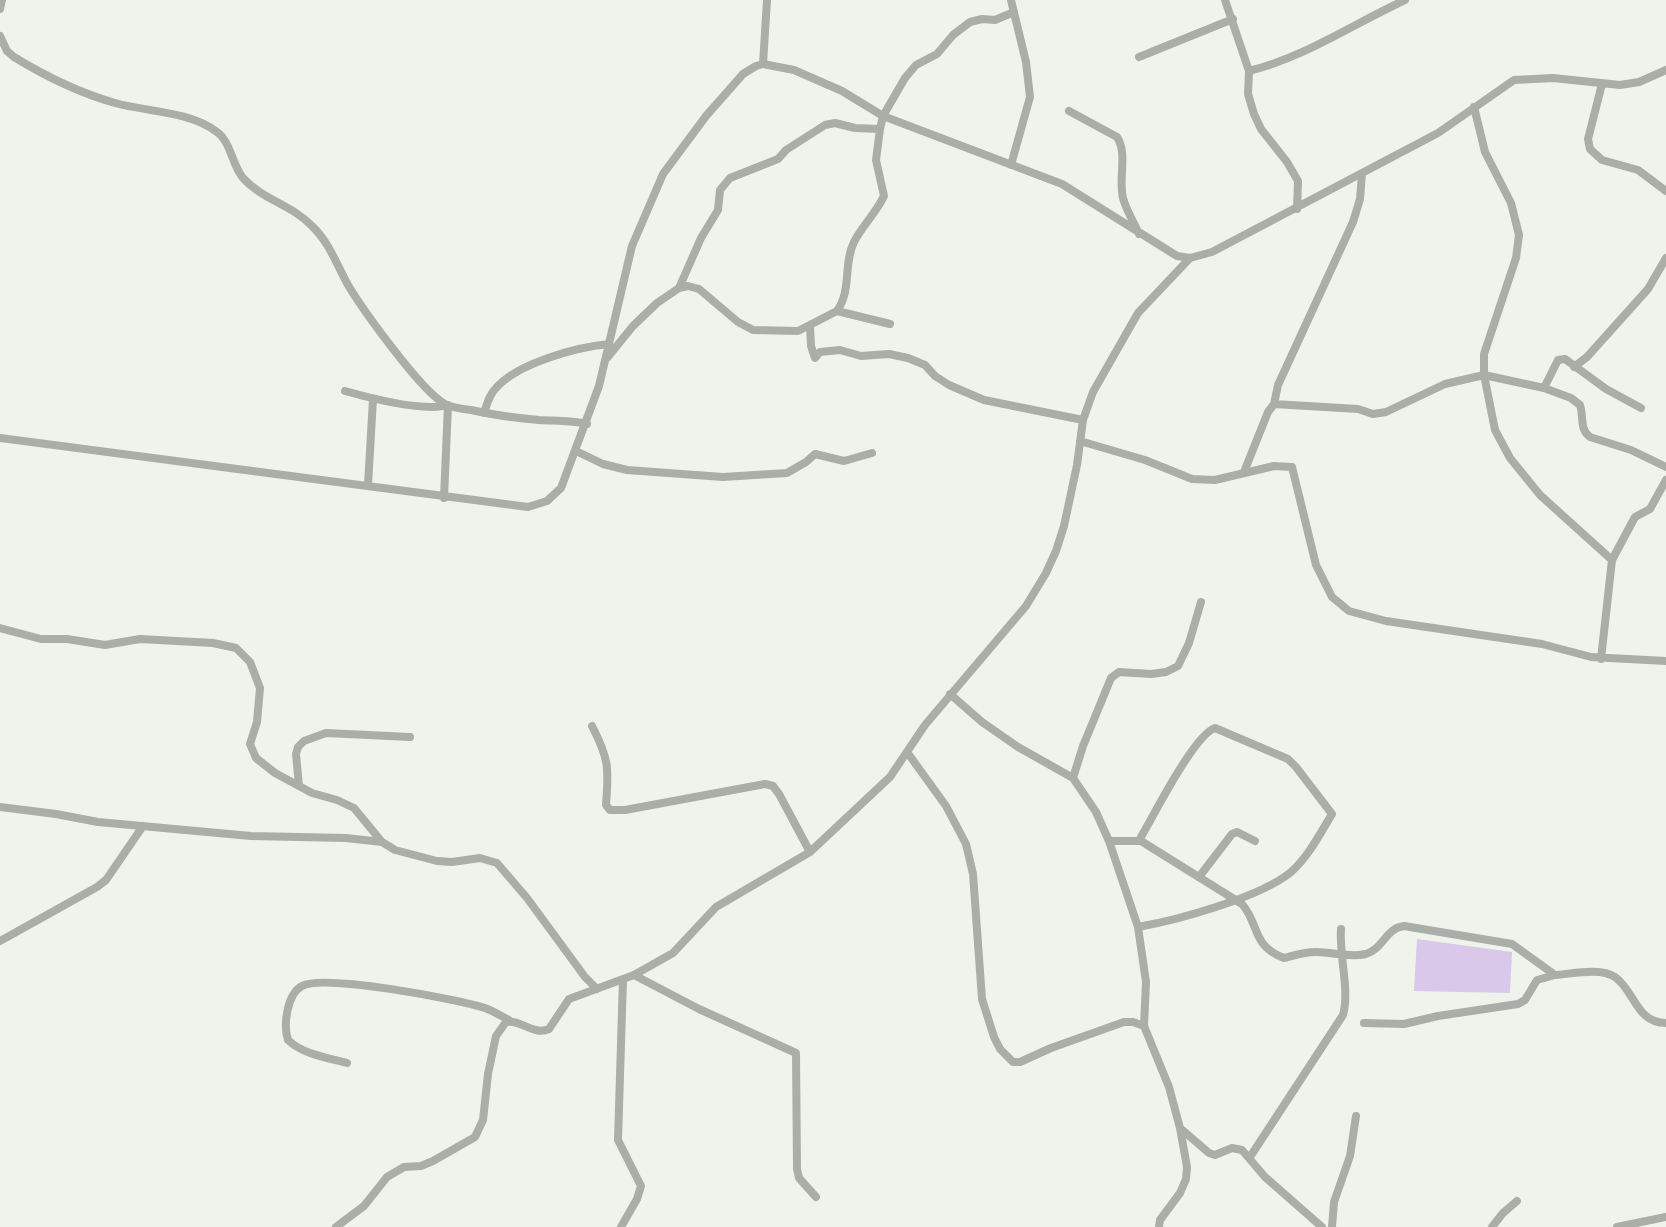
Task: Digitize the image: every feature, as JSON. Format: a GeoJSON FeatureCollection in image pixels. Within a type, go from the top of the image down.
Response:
{"type":"FeatureCollection","features":[{"type":"Feature","properties":{"kind":"street"},"geometry":{"type":"LineString","coordinates":[[0,9],[2,0]]}},
{"type":"Feature","properties":{"kind":"street"},"geometry":{"type":"LineString","coordinates":[[763,64],[767,0]]}},
{"type":"Feature","properties":{"kind":"street"},"geometry":{"type":"LineString","coordinates":[[1010,0],[1026,62],[1030,97],[1011,164]]}},
{"type":"Feature","properties":{"kind":"street"},"geometry":{"type":"LineString","coordinates":[[1225,0],[1249,71],[1248,94],[1254,114],[1261,129],[1298,181],[1297,209]]}},
{"type":"Feature","properties":{"kind":"street"},"geometry":{"type":"LineString","coordinates":[[1249,71],[1307,51],[1405,0]]}},
{"type":"Feature","properties":{"kind":"street"},"geometry":{"type":"LineString","coordinates":[[606,359],[644,314],[679,288],[688,286],[699,289],[738,322],[753,330],[786,332],[810,326],[837,311],[849,276],[853,243],[884,196],[876,160],[883,116],[910,72],[937,54],[953,35],[974,20],[995,20],[1014,12]]}},
{"type":"Feature","properties":{"kind":"street"},"geometry":{"type":"LineString","coordinates":[[1139,57],[1233,19]]}},
{"type":"Feature","properties":{"kind":"street"},"geometry":{"type":"LineString","coordinates":[[0,36],[7,51],[14,57],[71,86],[119,104],[183,117],[217,131],[224,140],[236,168],[249,183],[264,197],[294,212],[313,226],[333,253],[359,304],[430,391],[447,405],[484,413],[587,424]]}},
{"type":"Feature","properties":{"kind":"street"},"geometry":{"type":"LineString","coordinates":[[0,438],[261,474],[368,485],[444,498],[528,507],[547,501],[561,488],[587,424],[606,359],[632,246],[663,174],[706,116],[743,74],[763,64],[794,70],[816,79],[883,116],[1062,184],[1177,256],[1190,258],[1212,253],[1438,133],[1514,80],[1553,78],[1602,84],[1639,82],[1666,70]]}},
{"type":"Feature","properties":{"kind":"street"},"geometry":{"type":"LineString","coordinates":[[1602,84],[1588,139],[1590,149],[1602,160],[1637,170],[1666,191]]}},
{"type":"Feature","properties":{"kind":"street"},"geometry":{"type":"LineString","coordinates":[[1474,107],[1485,152],[1511,203],[1519,235],[1516,258],[1484,354],[1484,376],[1494,430],[1506,452],[1540,495],[1612,559]]}},
{"type":"Feature","properties":{"kind":"street"},"geometry":{"type":"LineString","coordinates":[[1069,111],[1114,135],[1120,141],[1123,197],[1139,234]]}},
{"type":"Feature","properties":{"kind":"street"},"geometry":{"type":"LineString","coordinates":[[679,288],[701,237],[718,210],[720,190],[730,178],[776,160],[789,148],[825,125],[835,123],[855,128],[880,129]]}},
{"type":"Feature","properties":{"kind":"street"},"geometry":{"type":"LineString","coordinates":[[1244,472],[1273,404],[1278,385],[1353,222],[1360,199],[1362,174]]}},
{"type":"Feature","properties":{"kind":"street"},"geometry":{"type":"LineString","coordinates":[[347,1063],[311,1052],[288,1040],[291,997],[301,986],[318,982],[334,983],[429,996],[487,1009],[539,1032],[544,1031],[549,1029],[565,1002],[573,997],[634,975],[673,953],[721,903],[750,889],[810,852],[890,777],[925,725],[1026,607],[1056,551],[1064,526],[1083,420],[1093,392],[1138,313],[1190,258]]}},
{"type":"Feature","properties":{"kind":"street"},"geometry":{"type":"LineString","coordinates":[[1574,367],[1587,358],[1648,289],[1666,258]]}},
{"type":"Feature","properties":{"kind":"street"},"geometry":{"type":"LineString","coordinates":[[837,311],[890,324]]}},
{"type":"Feature","properties":{"kind":"street"},"geometry":{"type":"LineString","coordinates":[[810,326],[815,358],[820,352],[840,350],[861,356],[889,355],[908,358],[925,365],[949,385],[984,400],[1083,420]]}},
{"type":"Feature","properties":{"kind":"street"},"geometry":{"type":"LineString","coordinates":[[484,413],[488,398],[496,387],[510,376],[578,348],[609,344]]}},
{"type":"Feature","properties":{"kind":"street"},"geometry":{"type":"LineString","coordinates":[[1545,388],[1558,360],[1565,359],[1606,389],[1641,408]]}},
{"type":"Feature","properties":{"kind":"street"},"geometry":{"type":"LineString","coordinates":[[1273,404],[1358,409],[1373,414],[1386,412],[1445,384],[1484,376],[1545,388],[1577,401],[1582,410],[1585,433],[1590,437],[1631,450],[1666,467]]}},
{"type":"Feature","properties":{"kind":"street"},"geometry":{"type":"LineString","coordinates":[[345,391],[373,399],[437,408],[447,405]]}},
{"type":"Feature","properties":{"kind":"street"},"geometry":{"type":"LineString","coordinates":[[368,485],[373,399]]}},
{"type":"Feature","properties":{"kind":"street"},"geometry":{"type":"LineString","coordinates":[[444,498],[447,405]]}},
{"type":"Feature","properties":{"kind":"street"},"geometry":{"type":"LineString","coordinates":[[1080,441],[1145,460],[1192,479],[1215,480],[1274,466],[1293,467],[1316,565],[1332,597],[1349,611],[1386,621],[1542,644],[1601,659],[1666,661]]}},
{"type":"Feature","properties":{"kind":"street"},"geometry":{"type":"LineString","coordinates":[[576,451],[603,464],[627,470],[723,477],[787,473],[806,463],[815,454],[844,461],[872,453]]}},
{"type":"Feature","properties":{"kind":"street"},"geometry":{"type":"LineString","coordinates":[[1601,659],[1612,559],[1635,517],[1650,509],[1666,481]]}},
{"type":"Feature","properties":{"kind":"street"},"geometry":{"type":"LineString","coordinates":[[1073,778],[1111,678],[1119,672],[1151,674],[1166,672],[1178,666],[1189,643],[1201,602]]}},
{"type":"Feature","properties":{"kind":"street"},"geometry":{"type":"LineString","coordinates":[[0,628],[41,639],[67,639],[105,645],[141,639],[213,643],[236,648],[250,662],[260,688],[257,722],[250,744],[252,754],[265,767],[312,793],[354,808],[382,842]]}},
{"type":"Feature","properties":{"kind":"street"},"geometry":{"type":"LineString","coordinates":[[950,694],[1009,741],[1073,778],[1096,812],[1109,841],[1138,927],[1146,982],[1144,1026],[1161,1065],[1180,1128],[1187,1167],[1186,1179],[1180,1193],[1160,1220],[1159,1227]]}},
{"type":"Feature","properties":{"kind":"street"},"geometry":{"type":"LineString","coordinates":[[592,726],[605,751],[608,779],[606,805],[610,810],[625,810],[765,784],[773,786],[779,794],[810,852]]}},
{"type":"Feature","properties":{"kind":"street"},"geometry":{"type":"LineString","coordinates":[[1138,927],[1160,923],[1236,899],[1274,883],[1304,857],[1332,814],[1288,759],[1262,750],[1218,728],[1210,730],[1186,760],[1140,837],[1141,841]]}},
{"type":"Feature","properties":{"kind":"street"},"geometry":{"type":"LineString","coordinates":[[299,786],[296,754],[298,747],[314,736],[326,733],[410,737]]}},
{"type":"Feature","properties":{"kind":"street"},"geometry":{"type":"LineString","coordinates":[[907,752],[946,806],[968,852],[974,874],[982,999],[994,1037],[1004,1055],[1013,1062],[1020,1062],[1124,1022],[1144,1026]]}},
{"type":"Feature","properties":{"kind":"street"},"geometry":{"type":"LineString","coordinates":[[0,807],[98,822],[251,836],[346,838],[382,842],[402,852],[437,861],[480,858],[496,863],[522,890],[584,977],[597,989]]}},
{"type":"Feature","properties":{"kind":"street"},"geometry":{"type":"LineString","coordinates":[[0,941],[106,880],[143,826]]}},
{"type":"Feature","properties":{"kind":"street"},"geometry":{"type":"LineString","coordinates":[[1199,877],[1232,834],[1237,832],[1255,841]]}},
{"type":"Feature","properties":{"kind":"street"},"geometry":{"type":"LineString","coordinates":[[1109,841],[1141,841],[1236,899],[1248,911],[1257,937],[1284,958],[1317,952],[1357,956],[1375,950],[1392,929],[1404,926],[1512,944],[1555,975]]}},
{"type":"Feature","properties":{"kind":"street"},"geometry":{"type":"LineString","coordinates":[[1250,1157],[1339,1024],[1346,998],[1340,954],[1341,929]]}},
{"type":"Feature","properties":{"kind":"street"},"geometry":{"type":"LineString","coordinates":[[1364,1023],[1404,1024],[1518,1004],[1525,1000],[1536,980],[1555,975],[1594,972],[1613,976],[1623,985],[1645,1016],[1666,1023]]}},
{"type":"Feature","properties":{"kind":"street"},"geometry":{"type":"LineString","coordinates":[[634,975],[699,1009],[796,1053],[797,1169],[799,1178],[816,1197]]}},
{"type":"Feature","properties":{"kind":"street"},"geometry":{"type":"LineString","coordinates":[[621,1227],[637,1199],[641,1186],[618,1140],[623,979]]}},
{"type":"Feature","properties":{"kind":"street"},"geometry":{"type":"LineString","coordinates":[[336,1227],[364,1206],[387,1177],[404,1167],[425,1164],[461,1147],[475,1137],[483,1120],[496,1036],[509,1020]]}},
{"type":"Feature","properties":{"kind":"street"},"geometry":{"type":"LineString","coordinates":[[1332,1227],[1334,1202],[1350,1156],[1356,1116]]}},
{"type":"Feature","properties":{"kind":"street"},"geometry":{"type":"LineString","coordinates":[[1180,1128],[1209,1153],[1215,1155],[1237,1148],[1250,1157],[1265,1177],[1322,1227]]}},
{"type":"Feature","properties":{"kind":"street"},"geometry":{"type":"LineString","coordinates":[[1492,1227],[1517,1200]]}},
{"type":"Feature","properties":{"kind":"street"},"geometry":{"type":"LineString","coordinates":[[1617,1227],[1666,1217]]}},
{"type":"Feature","properties":{"kind":"shaded area"},"geometry":{"type":"Polygon","coordinates":[[[1417,939],[1512,952],[1510,993],[1414,991],[1417,939]]]}}]}
